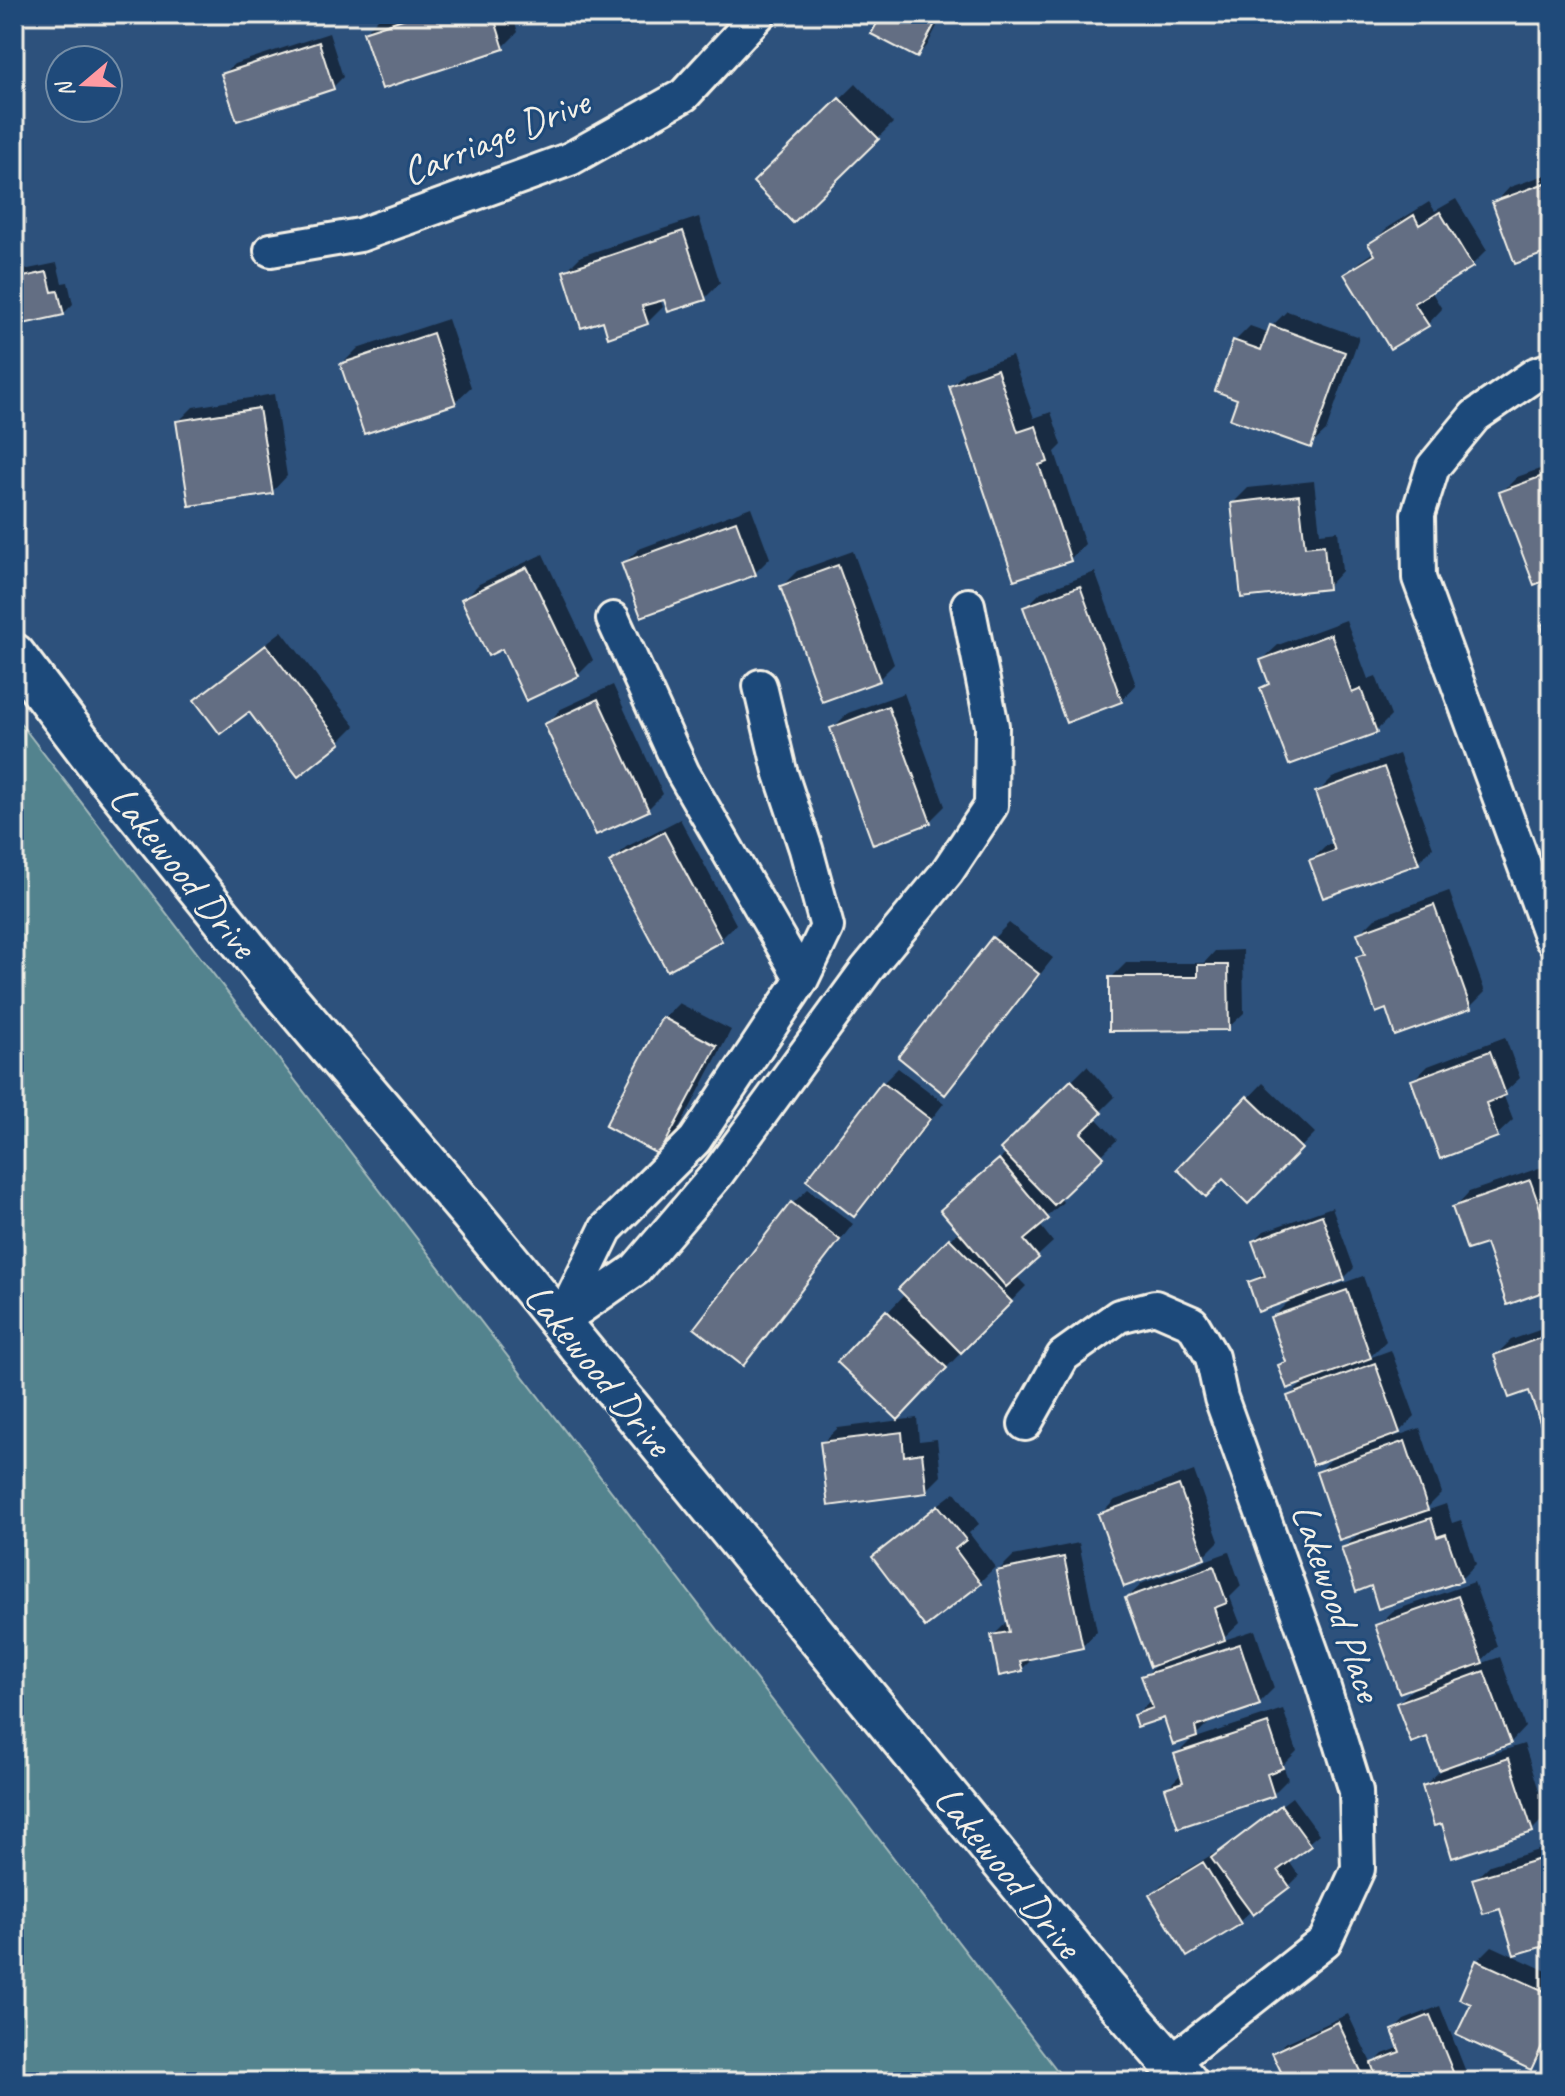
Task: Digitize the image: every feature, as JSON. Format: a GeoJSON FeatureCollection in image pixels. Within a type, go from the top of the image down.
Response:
{"type":"FeatureCollection","features":[{"type":"Feature","properties":{"kind":"street","name":"Carriage Drive"},"geometry":{"type":"LineString","coordinates":[[271,250],[360,235],[570,159],[684,95],[759,14]]}},
{"type":"Feature","properties":{"kind":"street"},"geometry":{"type":"LineString","coordinates":[[1551,369],[1536,374],[1475,416],[1433,467],[1418,514],[1419,578],[1551,938]]}},
{"type":"Feature","properties":{"kind":"street"},"geometry":{"type":"LineString","coordinates":[[560,1322],[636,1269],[718,1173],[867,969],[947,872],[991,806],[992,726],[968,605]]}},
{"type":"Feature","properties":{"kind":"street"},"geometry":{"type":"LineString","coordinates":[[613,619],[683,773],[802,979]]}},
{"type":"Feature","properties":{"kind":"street","name":"Lakewood Drive"},"geometry":{"type":"LineString","coordinates":[[19,669],[283,993],[560,1322],[1106,1989],[1179,2072]]}},
{"type":"Feature","properties":{"kind":"street"},"geometry":{"type":"LineString","coordinates":[[560,1322],[606,1229],[695,1140],[802,979],[827,927],[780,771],[760,686]]}},
{"type":"Feature","properties":{"kind":"street","name":"Lakewood Place"},"geometry":{"type":"LineString","coordinates":[[1025,1424],[1063,1356],[1119,1316],[1155,1307],[1192,1323],[1212,1357],[1221,1398],[1320,1675],[1356,1791],[1358,1869],[1325,1941],[1179,2072]]}},
{"type":"Feature","properties":{"kind":"green space"},"geometry":{"type":"Polygon","coordinates":[[[14,715],[1066,2082],[14,2082],[14,715]]]}},
{"type":"Feature","properties":{"kind":"building"},"geometry":{"type":"Polygon","coordinates":[[[418,14],[493,14],[504,49],[382,89],[363,32],[418,14]]]}},
{"type":"Feature","properties":{"kind":"building"},"geometry":{"type":"Polygon","coordinates":[[[882,14],[940,14],[917,58],[871,34],[882,14]]]}},
{"type":"Feature","properties":{"kind":"building"},"geometry":{"type":"Polygon","coordinates":[[[319,42],[334,89],[237,121],[221,74],[319,42]]]}},
{"type":"Feature","properties":{"kind":"building"},"geometry":{"type":"Polygon","coordinates":[[[839,98],[879,139],[793,223],[753,182],[839,98]]]}},
{"type":"Feature","properties":{"kind":"building"},"geometry":{"type":"Polygon","coordinates":[[[1551,181],[1551,251],[1515,264],[1492,202],[1551,181]]]}},
{"type":"Feature","properties":{"kind":"building"},"geometry":{"type":"Polygon","coordinates":[[[1440,212],[1473,267],[1414,303],[1429,326],[1390,349],[1344,274],[1375,255],[1368,244],[1414,215],[1419,225],[1440,212]]]}},
{"type":"Feature","properties":{"kind":"building"},"geometry":{"type":"Polygon","coordinates":[[[683,231],[706,300],[668,312],[664,300],[642,306],[648,324],[608,338],[603,321],[581,328],[563,271],[683,231]]]}},
{"type":"Feature","properties":{"kind":"building"},"geometry":{"type":"Polygon","coordinates":[[[47,272],[52,292],[58,291],[64,315],[14,326],[14,279],[47,272]]]}},
{"type":"Feature","properties":{"kind":"building"},"geometry":{"type":"Polygon","coordinates":[[[1270,325],[1345,352],[1311,448],[1230,419],[1237,399],[1215,391],[1233,340],[1261,350],[1270,325]]]}},
{"type":"Feature","properties":{"kind":"building"},"geometry":{"type":"Polygon","coordinates":[[[433,333],[456,404],[364,434],[340,364],[433,333]]]}},
{"type":"Feature","properties":{"kind":"building"},"geometry":{"type":"Polygon","coordinates":[[[997,369],[1018,432],[1036,426],[1048,462],[1039,465],[1071,561],[1014,580],[949,386],[997,369]]]}},
{"type":"Feature","properties":{"kind":"building"},"geometry":{"type":"Polygon","coordinates":[[[259,408],[273,494],[189,506],[176,421],[259,408]]]}},
{"type":"Feature","properties":{"kind":"building"},"geometry":{"type":"Polygon","coordinates":[[[1551,473],[1551,578],[1534,585],[1499,492],[1551,473]]]}},
{"type":"Feature","properties":{"kind":"building"},"geometry":{"type":"Polygon","coordinates":[[[1299,495],[1305,547],[1324,545],[1328,589],[1241,598],[1231,503],[1299,495]]]}},
{"type":"Feature","properties":{"kind":"building"},"geometry":{"type":"Polygon","coordinates":[[[736,521],[756,575],[641,617],[621,563],[736,521]]]}},
{"type":"Feature","properties":{"kind":"building"},"geometry":{"type":"Polygon","coordinates":[[[838,565],[880,681],[822,702],[780,586],[838,565]]]}},
{"type":"Feature","properties":{"kind":"building"},"geometry":{"type":"Polygon","coordinates":[[[527,567],[579,676],[526,701],[502,649],[488,656],[461,599],[527,567]]]}},
{"type":"Feature","properties":{"kind":"building"},"geometry":{"type":"Polygon","coordinates":[[[1080,586],[1122,702],[1066,723],[1023,607],[1080,586]]]}},
{"type":"Feature","properties":{"kind":"building"},"geometry":{"type":"Polygon","coordinates":[[[1551,622],[1551,653],[1541,625],[1551,622]]]}},
{"type":"Feature","properties":{"kind":"building"},"geometry":{"type":"Polygon","coordinates":[[[1331,634],[1352,693],[1361,689],[1377,733],[1289,765],[1260,688],[1269,684],[1260,660],[1331,634]]]}},
{"type":"Feature","properties":{"kind":"building"},"geometry":{"type":"Polygon","coordinates":[[[266,645],[341,743],[298,777],[249,712],[220,734],[194,700],[266,645]]]}},
{"type":"Feature","properties":{"kind":"building"},"geometry":{"type":"Polygon","coordinates":[[[598,699],[649,811],[596,835],[544,724],[598,699]]]}},
{"type":"Feature","properties":{"kind":"building"},"geometry":{"type":"Polygon","coordinates":[[[888,706],[931,823],[873,845],[830,728],[888,706]]]}},
{"type":"Feature","properties":{"kind":"building"},"geometry":{"type":"Polygon","coordinates":[[[1384,767],[1419,864],[1323,898],[1309,860],[1335,851],[1315,792],[1384,767]]]}},
{"type":"Feature","properties":{"kind":"building"},"geometry":{"type":"Polygon","coordinates":[[[664,832],[722,941],[667,971],[609,862],[664,832]]]}},
{"type":"Feature","properties":{"kind":"building"},"geometry":{"type":"Polygon","coordinates":[[[1434,905],[1471,1009],[1395,1036],[1386,1009],[1376,1013],[1356,957],[1365,954],[1357,933],[1434,905]]]}},
{"type":"Feature","properties":{"kind":"building"},"geometry":{"type":"Polygon","coordinates":[[[992,937],[1039,974],[945,1095],[898,1057],[992,937]]]}},
{"type":"Feature","properties":{"kind":"building"},"geometry":{"type":"Polygon","coordinates":[[[1198,965],[1228,965],[1229,1030],[1109,1031],[1109,977],[1198,977],[1198,965]]]}},
{"type":"Feature","properties":{"kind":"building"},"geometry":{"type":"Polygon","coordinates":[[[662,1017],[717,1046],[659,1155],[605,1126],[662,1017]]]}},
{"type":"Feature","properties":{"kind":"building"},"geometry":{"type":"Polygon","coordinates":[[[1490,1051],[1506,1095],[1486,1103],[1498,1137],[1440,1159],[1411,1080],[1490,1051]]]}},
{"type":"Feature","properties":{"kind":"building"},"geometry":{"type":"Polygon","coordinates":[[[1071,1080],[1102,1113],[1081,1133],[1104,1157],[1054,1205],[1000,1149],[1071,1080]]]}},
{"type":"Feature","properties":{"kind":"building"},"geometry":{"type":"Polygon","coordinates":[[[882,1082],[930,1119],[854,1217],[806,1180],[882,1082]]]}},
{"type":"Feature","properties":{"kind":"building"},"geometry":{"type":"Polygon","coordinates":[[[1247,1096],[1302,1149],[1248,1204],[1223,1179],[1206,1197],[1177,1169],[1247,1096]]]}},
{"type":"Feature","properties":{"kind":"building"},"geometry":{"type":"Polygon","coordinates":[[[999,1159],[1049,1219],[1024,1240],[1039,1258],[1006,1287],[940,1210],[999,1159]]]}},
{"type":"Feature","properties":{"kind":"building"},"geometry":{"type":"Polygon","coordinates":[[[1530,1180],[1551,1239],[1551,1289],[1507,1305],[1486,1244],[1467,1250],[1452,1207],[1530,1180]]]}},
{"type":"Feature","properties":{"kind":"building"},"geometry":{"type":"Polygon","coordinates":[[[791,1202],[840,1240],[743,1366],[694,1328],[791,1202]]]}},
{"type":"Feature","properties":{"kind":"building"},"geometry":{"type":"Polygon","coordinates":[[[1322,1215],[1345,1280],[1258,1312],[1248,1282],[1265,1276],[1252,1241],[1322,1215]]]}},
{"type":"Feature","properties":{"kind":"building"},"geometry":{"type":"Polygon","coordinates":[[[949,1238],[1012,1302],[961,1353],[898,1289],[949,1238]]]}},
{"type":"Feature","properties":{"kind":"building"},"geometry":{"type":"Polygon","coordinates":[[[1347,1290],[1371,1358],[1287,1389],[1278,1365],[1286,1362],[1270,1317],[1347,1290]]]}},
{"type":"Feature","properties":{"kind":"building"},"geometry":{"type":"Polygon","coordinates":[[[886,1310],[947,1368],[898,1420],[837,1362],[886,1310]]]}},
{"type":"Feature","properties":{"kind":"building"},"geometry":{"type":"Polygon","coordinates":[[[1551,1334],[1551,1435],[1545,1437],[1529,1391],[1509,1398],[1494,1355],[1551,1334]]]}},
{"type":"Feature","properties":{"kind":"building"},"geometry":{"type":"Polygon","coordinates":[[[1375,1363],[1400,1433],[1313,1465],[1287,1396],[1375,1363]]]}},
{"type":"Feature","properties":{"kind":"building"},"geometry":{"type":"Polygon","coordinates":[[[902,1432],[904,1456],[922,1453],[927,1493],[828,1506],[820,1442],[902,1432]]]}},
{"type":"Feature","properties":{"kind":"building"},"geometry":{"type":"Polygon","coordinates":[[[1405,1441],[1428,1510],[1339,1540],[1316,1472],[1405,1441]]]}},
{"type":"Feature","properties":{"kind":"building"},"geometry":{"type":"Polygon","coordinates":[[[1179,1485],[1205,1558],[1124,1587],[1098,1514],[1179,1485]]]}},
{"type":"Feature","properties":{"kind":"building"},"geometry":{"type":"Polygon","coordinates":[[[938,1505],[966,1540],[955,1549],[981,1584],[925,1627],[872,1557],[938,1505]]]}},
{"type":"Feature","properties":{"kind":"building"},"geometry":{"type":"Polygon","coordinates":[[[1431,1518],[1437,1537],[1446,1534],[1462,1581],[1378,1609],[1371,1586],[1356,1592],[1341,1548],[1431,1518]]]}},
{"type":"Feature","properties":{"kind":"building"},"geometry":{"type":"Polygon","coordinates":[[[1064,1557],[1083,1648],[1020,1661],[1023,1671],[999,1676],[991,1635],[1009,1632],[996,1571],[1064,1557]]]}},
{"type":"Feature","properties":{"kind":"building"},"geometry":{"type":"Polygon","coordinates":[[[1214,1566],[1227,1603],[1214,1608],[1225,1640],[1150,1667],[1125,1598],[1214,1566]]]}},
{"type":"Feature","properties":{"kind":"building"},"geometry":{"type":"Polygon","coordinates":[[[1458,1596],[1483,1663],[1399,1693],[1375,1625],[1458,1596]]]}},
{"type":"Feature","properties":{"kind":"building"},"geometry":{"type":"Polygon","coordinates":[[[1240,1644],[1260,1705],[1195,1727],[1197,1737],[1173,1745],[1164,1718],[1137,1727],[1133,1715],[1153,1708],[1141,1676],[1240,1644]]]}},
{"type":"Feature","properties":{"kind":"building"},"geometry":{"type":"Polygon","coordinates":[[[1484,1671],[1511,1744],[1439,1770],[1427,1737],[1411,1743],[1396,1703],[1484,1671]]]}},
{"type":"Feature","properties":{"kind":"building"},"geometry":{"type":"Polygon","coordinates":[[[1268,1723],[1283,1768],[1267,1774],[1274,1796],[1178,1828],[1165,1788],[1183,1782],[1174,1754],[1268,1723]]]}},
{"type":"Feature","properties":{"kind":"building"},"geometry":{"type":"Polygon","coordinates":[[[1509,1758],[1533,1832],[1452,1858],[1442,1824],[1434,1826],[1422,1786],[1509,1758]]]}},
{"type":"Feature","properties":{"kind":"building"},"geometry":{"type":"Polygon","coordinates":[[[1281,1805],[1311,1846],[1278,1870],[1290,1887],[1253,1915],[1211,1858],[1281,1805]]]}},
{"type":"Feature","properties":{"kind":"building"},"geometry":{"type":"Polygon","coordinates":[[[1547,1857],[1551,1870],[1551,1944],[1514,1955],[1500,1909],[1483,1914],[1472,1879],[1547,1857]]]}},
{"type":"Feature","properties":{"kind":"building"},"geometry":{"type":"Polygon","coordinates":[[[1203,1862],[1241,1924],[1187,1957],[1149,1895],[1203,1862]]]}},
{"type":"Feature","properties":{"kind":"building"},"geometry":{"type":"Polygon","coordinates":[[[1476,1960],[1551,1994],[1548,2015],[1551,2017],[1551,2050],[1542,2046],[1531,2070],[1456,2035],[1471,2004],[1459,1999],[1476,1960]]]}},
{"type":"Feature","properties":{"kind":"building"},"geometry":{"type":"Polygon","coordinates":[[[1430,2015],[1457,2082],[1378,2082],[1371,2063],[1400,2052],[1392,2030],[1430,2015]]]}},
{"type":"Feature","properties":{"kind":"building"},"geometry":{"type":"Polygon","coordinates":[[[1338,2022],[1366,2082],[1286,2082],[1272,2053],[1338,2022]]]}}]}
